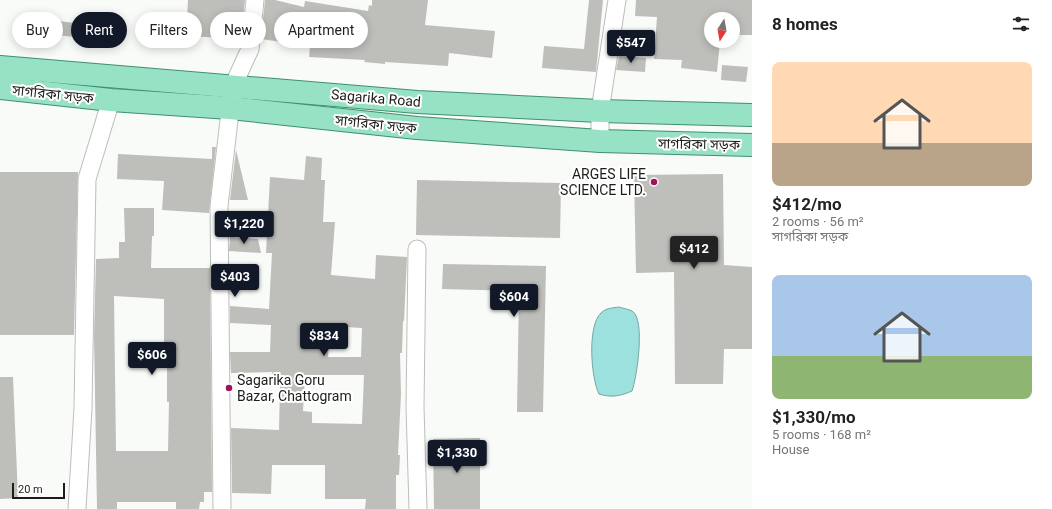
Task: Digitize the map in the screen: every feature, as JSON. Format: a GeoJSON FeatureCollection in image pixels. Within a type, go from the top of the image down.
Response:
{"type":"FeatureCollection","features":[{"type":"Feature","properties":{"kind":"main road","name":"Sagarika Road"},"geometry":{"type":"LineString","coordinates":[[0,67],[417,102],[600,111],[752,115]]}},
{"type":"Feature","properties":{"kind":"main road","name":"সাগরিকা সড়ক"},"geometry":{"type":"LineString","coordinates":[[0,88],[111,100],[230,108],[417,128],[600,141],[752,145]]}},
{"type":"Feature","properties":{"kind":"street"},"geometry":{"type":"LineString","coordinates":[[222,509],[219,206],[233,86],[250,49],[255,0]]}},
{"type":"Feature","properties":{"kind":"street"},"geometry":{"type":"LineString","coordinates":[[600,141],[600,111],[617,0]]}},
{"type":"Feature","properties":{"kind":"street"},"geometry":{"type":"LineString","coordinates":[[77,509],[83,408],[87,179],[111,100]]}},
{"type":"Feature","properties":{"kind":"street"},"geometry":{"type":"LineString","coordinates":[[417,249],[415,407],[418,509]]}},
{"type":"Feature","properties":{"kind":"water"},"geometry":{"type":"Polygon","coordinates":[[[619,307],[632,311],[638,320],[638,364],[632,391],[620,395],[608,396],[599,394],[596,386],[592,365],[592,340],[597,320],[601,313],[607,309],[619,307]]]}},
{"type":"Feature","properties":{"kind":"building"},"geometry":{"type":"Polygon","coordinates":[[[188,0],[245,0],[244,12],[210,12],[210,37],[202,37],[202,12],[187,12],[188,0]]]}},
{"type":"Feature","properties":{"kind":"building"},"geometry":{"type":"Polygon","coordinates":[[[265,0],[275,0],[304,7],[305,1],[368,11],[369,5],[372,6],[372,0],[428,0],[425,25],[495,31],[492,58],[449,53],[448,66],[385,62],[385,64],[364,62],[365,60],[309,57],[310,48],[368,48],[368,12],[274,12],[274,41],[266,40],[266,12],[264,12],[265,0]]]}},
{"type":"Feature","properties":{"kind":"building"},"geometry":{"type":"Polygon","coordinates":[[[589,0],[603,0],[596,72],[542,68],[544,46],[584,49],[589,0]]]}},
{"type":"Feature","properties":{"kind":"building"},"geometry":{"type":"Polygon","coordinates":[[[636,0],[752,0],[752,35],[740,35],[740,12],[704,12],[704,48],[719,48],[717,72],[681,68],[682,60],[654,59],[657,17],[635,16],[636,0]]]}},
{"type":"Feature","properties":{"kind":"building"},"geometry":{"type":"Polygon","coordinates":[[[63,22],[71,22],[71,37],[63,36],[63,22]]]}},
{"type":"Feature","properties":{"kind":"building"},"geometry":{"type":"Polygon","coordinates":[[[619,56],[646,58],[645,72],[616,70],[619,56]]]}},
{"type":"Feature","properties":{"kind":"building"},"geometry":{"type":"Polygon","coordinates":[[[722,65],[748,67],[746,82],[721,80],[722,65]]]}},
{"type":"Feature","properties":{"kind":"building"},"geometry":{"type":"Polygon","coordinates":[[[212,147],[216,147],[209,213],[162,210],[164,181],[117,179],[118,154],[212,159],[212,147]]]}},
{"type":"Feature","properties":{"kind":"building"},"geometry":{"type":"Polygon","coordinates":[[[236,150],[248,200],[230,200],[236,150]]]}},
{"type":"Feature","properties":{"kind":"building"},"geometry":{"type":"Polygon","coordinates":[[[306,156],[322,158],[321,180],[325,180],[323,222],[335,222],[331,275],[375,279],[376,255],[407,257],[402,353],[400,353],[401,394],[398,455],[400,455],[399,475],[396,475],[396,509],[365,509],[366,499],[325,499],[325,465],[272,465],[271,494],[232,493],[231,428],[279,430],[280,386],[271,385],[272,372],[231,373],[230,352],[270,352],[271,325],[230,323],[230,306],[269,309],[272,253],[266,253],[270,177],[304,180],[306,156]],[[330,326],[328,357],[361,357],[362,328],[330,326]],[[305,375],[303,411],[312,412],[312,423],[362,424],[364,375],[305,375]]]}},
{"type":"Feature","properties":{"kind":"building"},"geometry":{"type":"Polygon","coordinates":[[[0,172],[78,172],[74,335],[0,335],[0,172]]]}},
{"type":"Feature","properties":{"kind":"building"},"geometry":{"type":"Polygon","coordinates":[[[723,174],[724,265],[752,267],[752,349],[724,349],[723,384],[675,384],[674,272],[636,273],[634,175],[723,174]]]}},
{"type":"Feature","properties":{"kind":"building"},"geometry":{"type":"Polygon","coordinates":[[[417,180],[561,183],[560,238],[416,235],[417,180]]]}},
{"type":"Feature","properties":{"kind":"building"},"geometry":{"type":"Polygon","coordinates":[[[124,208],[154,208],[154,236],[152,236],[151,268],[210,268],[212,492],[204,492],[204,502],[200,502],[199,509],[176,509],[176,502],[117,502],[117,509],[97,509],[94,335],[96,259],[119,258],[119,242],[125,242],[124,208]],[[114,296],[116,451],[168,451],[169,402],[167,402],[167,345],[164,345],[164,299],[114,296]]]}},
{"type":"Feature","properties":{"kind":"building"},"geometry":{"type":"Polygon","coordinates":[[[230,237],[258,239],[261,253],[229,251],[230,237]]]}},
{"type":"Feature","properties":{"kind":"building"},"geometry":{"type":"Polygon","coordinates":[[[443,264],[546,266],[543,412],[517,412],[519,291],[442,289],[443,264]]]}},
{"type":"Feature","properties":{"kind":"building"},"geometry":{"type":"Polygon","coordinates":[[[0,377],[13,377],[18,498],[0,499],[0,377]]]}},
{"type":"Feature","properties":{"kind":"building"},"geometry":{"type":"Polygon","coordinates":[[[480,438],[480,509],[434,509],[433,439],[480,438]]]}},
{"type":"Feature","properties":{"kind":"place","name":"ARGES LIFE SCIENCE LTD."},"geometry":{"type":"Point","coordinates":[654,182]}},
{"type":"Feature","properties":{"kind":"place","name":"Sagarika Goru Bazar, Chattogram"},"geometry":{"type":"Point","coordinates":[229,388]}}]}
